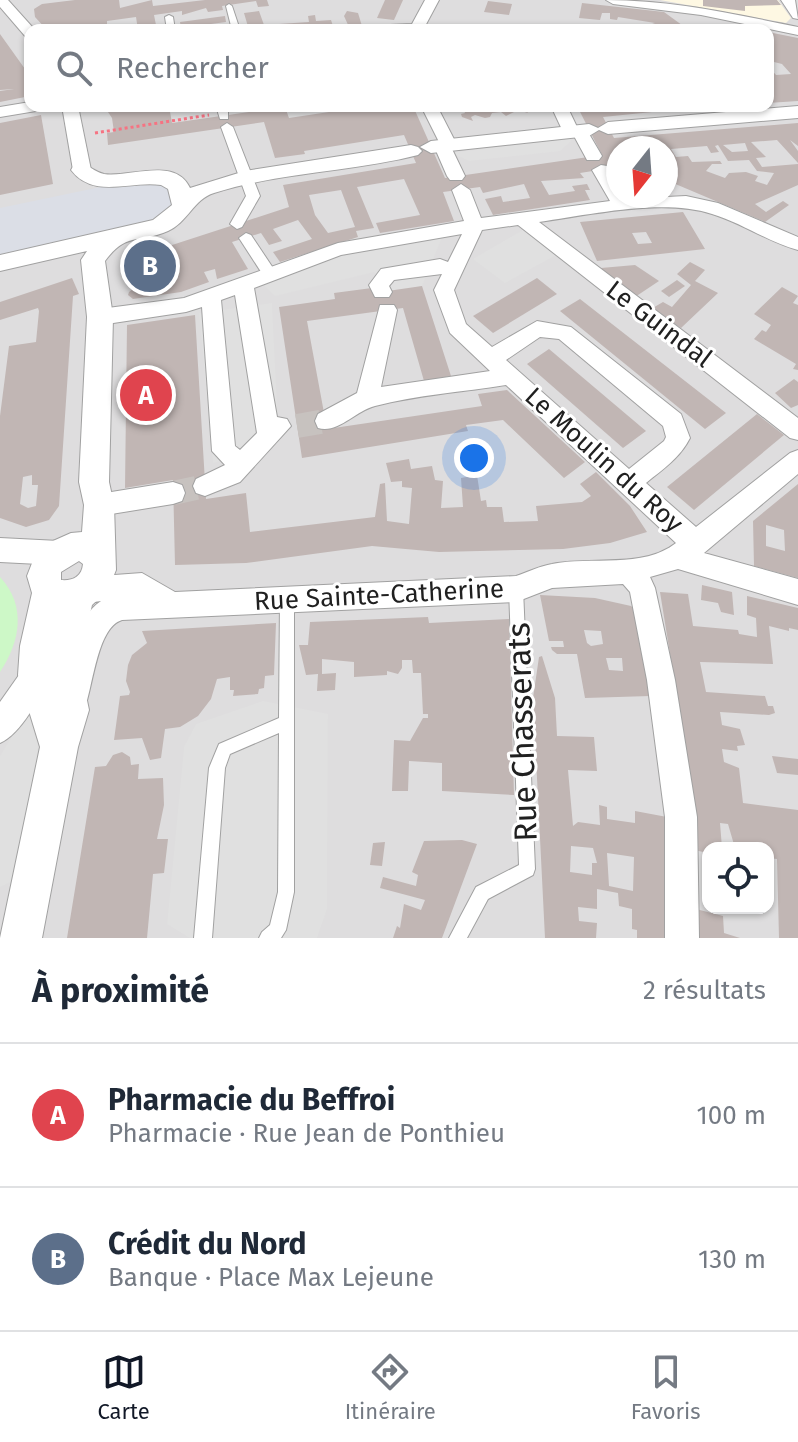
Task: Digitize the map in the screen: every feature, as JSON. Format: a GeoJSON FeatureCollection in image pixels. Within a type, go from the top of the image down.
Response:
{"type":"FeatureCollection","features":[{"type":"Feature","properties":{"kind":"street"},"geometry":{"type":"LineString","coordinates":[[1,0],[24,26]]}},
{"type":"Feature","properties":{"kind":"street"},"geometry":{"type":"LineString","coordinates":[[419,24],[432,0]]}},
{"type":"Feature","properties":{"kind":"street"},"geometry":{"type":"LineString","coordinates":[[613,0],[701,11],[765,24]]}},
{"type":"Feature","properties":{"kind":"street"},"geometry":{"type":"LineString","coordinates":[[788,0],[798,15]]}},
{"type":"Feature","properties":{"kind":"street"},"geometry":{"type":"LineString","coordinates":[[723,24],[742,19]]}},
{"type":"Feature","properties":{"kind":"street"},"geometry":{"type":"LineString","coordinates":[[774,26],[798,31]]}},
{"type":"Feature","properties":{"kind":"street"},"geometry":{"type":"LineString","coordinates":[[0,112],[24,108]]}},
{"type":"Feature","properties":{"kind":"street"},"geometry":{"type":"LineString","coordinates":[[0,263],[160,226],[175,217],[180,195],[170,178],[150,174],[107,181],[93,178],[82,170],[71,112]]}},
{"type":"Feature","properties":{"kind":"street"},"geometry":{"type":"LineString","coordinates":[[430,112],[433,147],[458,183],[475,225]]}},
{"type":"Feature","properties":{"kind":"street"},"geometry":{"type":"LineString","coordinates":[[566,112],[587,130],[597,163],[606,179]]}},
{"type":"Feature","properties":{"kind":"street"},"geometry":{"type":"LineString","coordinates":[[180,195],[245,178],[433,147],[798,112]]}},
{"type":"Feature","properties":{"kind":"street"},"geometry":{"type":"LineString","coordinates":[[224,115],[253,196],[237,224]]}},
{"type":"Feature","properties":{"kind":"street"},"geometry":{"type":"LineString","coordinates":[[678,202],[718,209],[798,244]]}},
{"type":"Feature","properties":{"kind":"street"},"geometry":{"type":"LineString","coordinates":[[100,317],[186,305],[338,249],[475,225],[606,207]]}},
{"type":"Feature","properties":{"kind":"street","name":"Le Guindal"},"geometry":{"type":"LineString","coordinates":[[521,218],[798,431]]}},
{"type":"Feature","properties":{"kind":"street","name":"Le Moulin du Roy"},"geometry":{"type":"LineString","coordinates":[[475,225],[444,290],[457,328],[630,482],[687,551]]}},
{"type":"Feature","properties":{"kind":"street"},"geometry":{"type":"LineString","coordinates":[[65,729],[36,675],[37,646],[68,573],[96,494],[100,317],[93,260],[110,238]]}},
{"type":"Feature","properties":{"kind":"street"},"geometry":{"type":"LineString","coordinates":[[246,238],[270,274]]}},
{"type":"Feature","properties":{"kind":"street"},"geometry":{"type":"LineString","coordinates":[[68,248],[93,260]]}},
{"type":"Feature","properties":{"kind":"street"},"geometry":{"type":"LineString","coordinates":[[367,398],[385,301],[379,285],[388,274],[440,266],[451,270]]}},
{"type":"Feature","properties":{"kind":"street"},"geometry":{"type":"LineString","coordinates":[[205,486],[224,480],[285,425],[243,284]]}},
{"type":"Feature","properties":{"kind":"street"},"geometry":{"type":"LineString","coordinates":[[211,296],[224,451],[242,464]]}},
{"type":"Feature","properties":{"kind":"street"},"geometry":{"type":"LineString","coordinates":[[491,359],[537,329],[564,332],[673,421],[678,438],[672,448],[630,482]]}},
{"type":"Feature","properties":{"kind":"street","name":"Le Moulin du Roy"},"geometry":{"type":"LineString","coordinates":[[331,413],[367,398],[511,376]]}},
{"type":"Feature","properties":{"kind":"street"},"geometry":{"type":"LineString","coordinates":[[687,551],[798,460]]}},
{"type":"Feature","properties":{"kind":"street"},"geometry":{"type":"LineString","coordinates":[[96,494],[173,493]]}},
{"type":"Feature","properties":{"kind":"street"},"geometry":{"type":"LineString","coordinates":[[0,550],[68,573],[142,585],[171,605]]}},
{"type":"Feature","properties":{"kind":"street"},"geometry":{"type":"LineString","coordinates":[[687,551],[798,592]]}},
{"type":"Feature","properties":{"kind":"street","name":"Rue Sainte-Catherine"},"geometry":{"type":"LineString","coordinates":[[65,729],[98,622],[107,612],[124,607],[516,589],[552,576],[630,571],[687,551]]}},
{"type":"Feature","properties":{"kind":"street"},"geometry":{"type":"LineString","coordinates":[[630,571],[642,588],[681,817],[682,938]]}},
{"type":"Feature","properties":{"kind":"street"},"geometry":{"type":"LineString","coordinates":[[15,922],[65,729],[61,662],[68,573]]}},
{"type":"Feature","properties":{"kind":"street"},"geometry":{"type":"LineString","coordinates":[[0,728],[36,675]]}},
{"type":"Feature","properties":{"kind":"lane"},"geometry":{"type":"LineString","coordinates":[[229,6],[234,24]]}},
{"type":"Feature","properties":{"kind":"lane"},"geometry":{"type":"LineString","coordinates":[[169,17],[170,24]]}},
{"type":"Feature","properties":{"kind":"lane","name":"Rue Chasserats"},"geometry":{"type":"LineString","coordinates":[[458,938],[482,893],[527,869],[516,589]]}},
{"type":"Feature","properties":{"kind":"lane"},"geometry":{"type":"LineString","coordinates":[[268,938],[277,930],[286,892],[287,599]]}},
{"type":"Feature","properties":{"kind":"lane"},"geometry":{"type":"LineString","coordinates":[[203,938],[217,768],[224,749],[288,722]]}},
{"type":"Feature","properties":{"kind":"path"},"geometry":{"type":"LineString","coordinates":[[76,136],[224,115]]}},
{"type":"Feature","properties":{"kind":"shaded area"},"geometry":{"type":"Polygon","coordinates":[[[0,0],[798,0],[798,938],[0,938],[0,0]]]}},
{"type":"Feature","properties":{"kind":"shaded area"},"geometry":{"type":"Polygon","coordinates":[[[660,0],[778,0],[791,18],[786,23],[660,0]]]}},
{"type":"Feature","properties":{"kind":"shaded area"},"geometry":{"type":"Polygon","coordinates":[[[570,138],[571,141],[560,151],[469,161],[452,153],[570,138]]]}},
{"type":"Feature","properties":{"kind":"shaded area"},"geometry":{"type":"Polygon","coordinates":[[[139,179],[168,186],[175,200],[161,221],[0,259],[0,208],[139,179]]]}},
{"type":"Feature","properties":{"kind":"shaded area"},"geometry":{"type":"Polygon","coordinates":[[[523,230],[556,255],[505,283],[473,259],[523,230]]]}},
{"type":"Feature","properties":{"kind":"shaded area"},"geometry":{"type":"Polygon","coordinates":[[[443,235],[422,286],[392,291],[374,272],[275,296],[261,283],[345,251],[443,235]]]}},
{"type":"Feature","properties":{"kind":"shaded area"},"geometry":{"type":"Polygon","coordinates":[[[272,303],[279,443],[213,463],[199,313],[272,303]]]}},
{"type":"Feature","properties":{"kind":"shaded area"},"geometry":{"type":"Polygon","coordinates":[[[263,701],[328,714],[327,909],[317,938],[190,938],[167,924],[184,747],[196,724],[263,701]]]}},
{"type":"Feature","properties":{"kind":"shaded area"},"geometry":{"type":"Polygon","coordinates":[[[28,709],[38,745],[37,778],[17,879],[0,887],[0,756],[28,709]]]}},
{"type":"Feature","properties":{"kind":"green space"},"geometry":{"type":"Polygon","coordinates":[[[0,577],[14,600],[18,624],[12,649],[0,672],[0,577]]]}},
{"type":"Feature","properties":{"kind":"building"},"geometry":{"type":"Polygon","coordinates":[[[119,0],[120,8],[152,0],[153,6],[205,0],[267,0],[269,6],[258,7],[256,1],[222,6],[223,10],[208,12],[206,8],[182,15],[182,11],[154,15],[156,24],[137,24],[136,17],[107,21],[107,24],[41,24],[35,17],[34,9],[42,4],[119,0]]]}},
{"type":"Feature","properties":{"kind":"building"},"geometry":{"type":"Polygon","coordinates":[[[385,0],[403,0],[394,20],[377,18],[385,0]]]}},
{"type":"Feature","properties":{"kind":"building"},"geometry":{"type":"Polygon","coordinates":[[[703,0],[777,0],[781,5],[745,6],[745,11],[703,6],[703,0]]]}},
{"type":"Feature","properties":{"kind":"building"},"geometry":{"type":"Polygon","coordinates":[[[488,1],[512,4],[509,15],[484,12],[488,1]]]}},
{"type":"Feature","properties":{"kind":"building"},"geometry":{"type":"Polygon","coordinates":[[[582,3],[664,12],[680,24],[652,24],[655,23],[618,17],[617,20],[610,19],[610,13],[602,13],[600,20],[579,18],[582,3]]]}},
{"type":"Feature","properties":{"kind":"building"},"geometry":{"type":"Polygon","coordinates":[[[259,11],[264,24],[247,24],[244,13],[259,11]]]}},
{"type":"Feature","properties":{"kind":"building"},"geometry":{"type":"Polygon","coordinates":[[[347,11],[358,13],[361,24],[348,24],[344,16],[347,11]]]}},
{"type":"Feature","properties":{"kind":"building"},"geometry":{"type":"Polygon","coordinates":[[[315,15],[316,21],[331,20],[332,24],[279,24],[309,22],[308,16],[315,15]]]}},
{"type":"Feature","properties":{"kind":"building"},"geometry":{"type":"Polygon","coordinates":[[[225,16],[226,22],[180,24],[225,16]]]}},
{"type":"Feature","properties":{"kind":"building"},"geometry":{"type":"Polygon","coordinates":[[[774,33],[798,38],[798,101],[774,103],[774,73],[791,74],[782,64],[774,62],[774,33]]]}},
{"type":"Feature","properties":{"kind":"building"},"geometry":{"type":"Polygon","coordinates":[[[0,34],[24,68],[24,97],[0,102],[0,91],[14,89],[0,90],[0,34]]]}},
{"type":"Feature","properties":{"kind":"building"},"geometry":{"type":"Polygon","coordinates":[[[108,112],[170,112],[172,123],[250,112],[287,112],[289,118],[329,112],[416,112],[445,178],[602,155],[580,112],[652,112],[603,117],[613,136],[606,136],[606,169],[580,173],[584,178],[541,181],[549,195],[575,191],[572,186],[587,184],[590,190],[585,190],[590,200],[493,215],[485,199],[501,196],[503,202],[530,198],[524,184],[483,193],[480,187],[443,192],[454,221],[380,233],[376,223],[420,215],[404,179],[357,187],[374,228],[356,231],[358,237],[280,262],[273,252],[312,239],[298,220],[273,229],[282,241],[269,245],[261,233],[232,242],[248,269],[217,279],[215,269],[204,272],[209,282],[181,292],[133,299],[129,292],[140,284],[129,259],[289,207],[283,185],[416,163],[404,135],[275,158],[264,122],[108,145],[107,133],[114,132],[108,112]],[[341,190],[309,195],[315,215],[328,233],[355,227],[341,190]]]}},
{"type":"Feature","properties":{"kind":"building"},"geometry":{"type":"Polygon","coordinates":[[[501,112],[485,118],[475,115],[471,117],[473,121],[462,117],[461,114],[501,112]]]}},
{"type":"Feature","properties":{"kind":"building"},"geometry":{"type":"Polygon","coordinates":[[[41,115],[53,184],[0,195],[0,123],[41,115]]]}},
{"type":"Feature","properties":{"kind":"building"},"geometry":{"type":"Polygon","coordinates":[[[798,123],[798,146],[790,140],[798,151],[798,163],[777,140],[751,142],[766,157],[756,158],[762,167],[798,164],[798,185],[755,204],[766,212],[783,201],[789,205],[765,222],[678,185],[678,157],[688,156],[692,162],[720,161],[722,164],[712,164],[706,171],[725,178],[729,173],[746,172],[758,176],[755,181],[767,185],[774,173],[757,171],[749,160],[728,161],[718,145],[715,146],[719,152],[711,153],[707,146],[678,148],[678,136],[639,136],[798,123]],[[745,143],[723,145],[732,152],[748,151],[745,143]]]}},
{"type":"Feature","properties":{"kind":"building"},"geometry":{"type":"Polygon","coordinates":[[[683,212],[705,249],[597,261],[580,222],[683,212]],[[646,232],[632,233],[638,244],[652,243],[646,232]]]}},
{"type":"Feature","properties":{"kind":"building"},"geometry":{"type":"Polygon","coordinates":[[[690,262],[705,270],[695,281],[718,293],[681,328],[651,309],[663,302],[672,307],[691,285],[677,274],[690,262]]]}},
{"type":"Feature","properties":{"kind":"building"},"geometry":{"type":"Polygon","coordinates":[[[635,265],[659,281],[635,297],[603,274],[601,268],[635,265]]]}},
{"type":"Feature","properties":{"kind":"building"},"geometry":{"type":"Polygon","coordinates":[[[72,278],[79,294],[73,296],[59,506],[49,520],[26,527],[0,518],[0,416],[9,346],[36,342],[39,311],[38,308],[0,320],[0,302],[72,278]],[[32,475],[23,477],[20,504],[28,508],[36,506],[38,485],[32,485],[32,475]]]}},
{"type":"Feature","properties":{"kind":"building"},"geometry":{"type":"Polygon","coordinates":[[[537,278],[557,294],[493,333],[473,316],[537,278]]]}},
{"type":"Feature","properties":{"kind":"building"},"geometry":{"type":"Polygon","coordinates":[[[677,280],[685,286],[669,297],[661,291],[677,280]]]}},
{"type":"Feature","properties":{"kind":"building"},"geometry":{"type":"Polygon","coordinates":[[[422,286],[451,376],[424,381],[403,308],[307,321],[327,429],[482,406],[478,394],[507,390],[585,462],[564,478],[503,420],[466,425],[468,431],[302,458],[279,307],[335,299],[334,293],[372,288],[374,293],[422,286]]]}},
{"type":"Feature","properties":{"kind":"building"},"geometry":{"type":"Polygon","coordinates":[[[782,287],[798,296],[793,303],[798,305],[798,370],[793,369],[796,364],[754,339],[771,325],[754,314],[782,287]]]}},
{"type":"Feature","properties":{"kind":"building"},"geometry":{"type":"Polygon","coordinates":[[[580,299],[726,413],[705,429],[560,311],[580,299]]]}},
{"type":"Feature","properties":{"kind":"building"},"geometry":{"type":"Polygon","coordinates":[[[195,315],[206,499],[246,493],[250,532],[375,517],[380,484],[385,483],[387,521],[409,524],[412,488],[402,487],[402,481],[391,482],[386,463],[409,459],[411,469],[432,466],[435,480],[443,481],[441,508],[463,507],[461,478],[477,475],[481,501],[486,500],[487,507],[502,507],[504,522],[538,521],[536,506],[582,502],[591,496],[580,484],[596,472],[630,506],[647,532],[610,543],[563,549],[439,552],[372,546],[246,563],[175,565],[173,480],[125,488],[127,325],[195,315]]]}},
{"type":"Feature","properties":{"kind":"building"},"geometry":{"type":"Polygon","coordinates":[[[549,349],[646,431],[623,448],[527,364],[549,349]]]}},
{"type":"Feature","properties":{"kind":"building"},"geometry":{"type":"Polygon","coordinates":[[[794,379],[798,382],[798,405],[791,408],[775,393],[794,379]]]}},
{"type":"Feature","properties":{"kind":"building"},"geometry":{"type":"Polygon","coordinates":[[[757,414],[784,435],[694,510],[667,487],[757,414]]]}},
{"type":"Feature","properties":{"kind":"building"},"geometry":{"type":"Polygon","coordinates":[[[798,484],[798,578],[754,566],[753,521],[798,484]],[[766,525],[766,546],[785,551],[784,530],[766,525]]]}},
{"type":"Feature","properties":{"kind":"building"},"geometry":{"type":"Polygon","coordinates":[[[702,585],[732,592],[734,615],[721,612],[718,603],[701,600],[702,585]]]}},
{"type":"Feature","properties":{"kind":"building"},"geometry":{"type":"Polygon","coordinates":[[[660,592],[688,594],[693,626],[738,630],[739,634],[757,637],[756,618],[747,615],[747,596],[798,608],[798,630],[769,626],[773,664],[700,662],[706,692],[765,696],[768,706],[773,706],[775,713],[769,715],[720,712],[722,725],[740,729],[745,745],[737,746],[738,751],[722,749],[724,762],[739,768],[743,803],[798,810],[798,938],[779,938],[774,842],[733,842],[728,824],[720,823],[722,842],[702,842],[702,852],[694,850],[687,759],[660,592]]]}},
{"type":"Feature","properties":{"kind":"building"},"geometry":{"type":"Polygon","coordinates":[[[540,595],[595,598],[631,606],[635,610],[650,696],[585,698],[577,654],[557,654],[551,647],[564,647],[563,641],[549,641],[540,595]],[[584,630],[587,643],[591,646],[603,644],[601,631],[584,630]],[[606,658],[609,670],[623,671],[622,658],[606,658]]]}},
{"type":"Feature","properties":{"kind":"building"},"geometry":{"type":"Polygon","coordinates":[[[428,617],[429,623],[509,619],[514,795],[442,791],[442,763],[409,761],[408,791],[392,791],[394,740],[410,741],[423,718],[428,718],[428,714],[423,714],[421,673],[413,673],[412,660],[402,660],[398,674],[387,671],[387,675],[354,677],[354,662],[322,659],[322,674],[336,673],[335,690],[317,691],[318,674],[306,675],[299,645],[308,645],[310,622],[428,617]]]}},
{"type":"Feature","properties":{"kind":"building"},"geometry":{"type":"Polygon","coordinates":[[[276,623],[274,675],[265,676],[264,688],[259,689],[258,694],[233,696],[230,677],[217,679],[211,699],[198,716],[180,727],[165,729],[161,758],[150,760],[142,738],[114,740],[120,696],[129,695],[130,692],[126,681],[128,665],[132,655],[147,643],[142,631],[276,623]]]}},
{"type":"Feature","properties":{"kind":"building"},"geometry":{"type":"Polygon","coordinates":[[[542,656],[555,698],[557,736],[594,737],[597,771],[568,770],[573,826],[578,822],[600,825],[599,805],[607,807],[607,819],[635,823],[635,811],[667,817],[666,938],[637,938],[637,930],[632,929],[632,909],[619,906],[618,893],[597,889],[597,909],[578,907],[579,921],[597,923],[596,938],[545,938],[533,698],[539,657],[542,656]],[[571,846],[570,872],[592,875],[592,863],[597,863],[593,848],[571,846]],[[607,853],[609,886],[633,891],[634,857],[607,853]]]}},
{"type":"Feature","properties":{"kind":"building"},"geometry":{"type":"Polygon","coordinates":[[[122,752],[130,757],[131,765],[139,764],[138,779],[163,778],[164,805],[157,839],[168,839],[164,873],[153,874],[147,938],[67,938],[95,767],[106,766],[113,755],[122,752]]]}},
{"type":"Feature","properties":{"kind":"building"},"geometry":{"type":"Polygon","coordinates":[[[772,756],[798,759],[798,775],[777,773],[772,756]]]}},
{"type":"Feature","properties":{"kind":"building"},"geometry":{"type":"Polygon","coordinates":[[[462,840],[477,844],[442,938],[393,938],[397,926],[400,928],[404,904],[421,910],[425,900],[380,888],[383,877],[416,886],[418,875],[412,872],[424,841],[462,840]]]}},
{"type":"Feature","properties":{"kind":"building"},"geometry":{"type":"Polygon","coordinates":[[[385,842],[382,866],[370,865],[373,843],[385,842]]]}},
{"type":"Feature","properties":{"kind":"building"},"geometry":{"type":"Polygon","coordinates":[[[696,909],[702,911],[702,914],[723,916],[724,933],[740,938],[696,938],[696,909]]]}},
{"type":"Feature","properties":{"kind":"tunnel"},"geometry":{"type":"LineString","coordinates":[[297,426],[326,421]]}},
{"type":"Feature","properties":{"kind":"tunnel"},"geometry":{"type":"LineString","coordinates":[[173,493],[205,486]]}},
{"type":"Feature","properties":{"kind":"place","name":"Crédit du Nord"},"geometry":{"type":"Point","coordinates":[150,266]}},
{"type":"Feature","properties":{"kind":"place","name":"Pharmacie du Beffroi"},"geometry":{"type":"Point","coordinates":[146,395]}}]}
